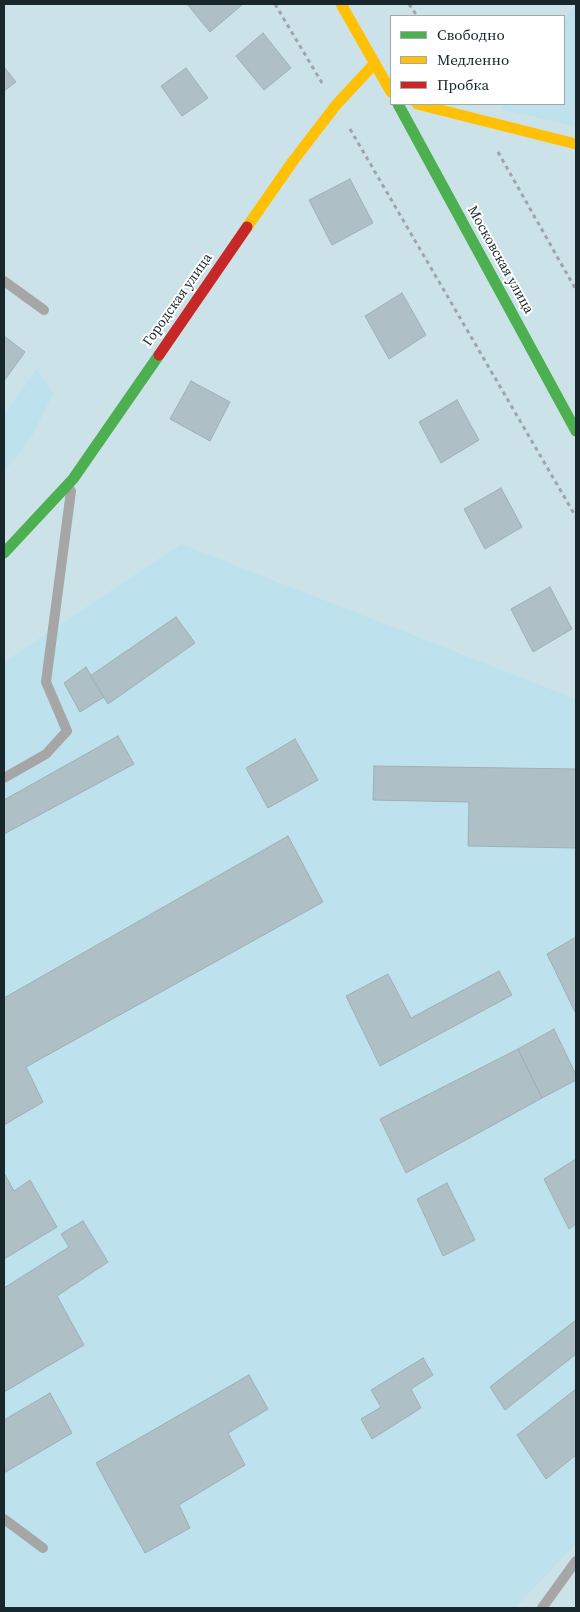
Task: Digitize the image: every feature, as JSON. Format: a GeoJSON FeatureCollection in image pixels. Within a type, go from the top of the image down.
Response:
{"type":"FeatureCollection","features":[{"type":"Feature","properties":{"kind":"street"},"geometry":{"type":"LineString","coordinates":[[342,4],[390,90]]}},
{"type":"Feature","properties":{"kind":"street","name":"Городская улица"},"geometry":{"type":"LineString","coordinates":[[4,553],[72,480],[292,161],[336,105],[375,63]]}},
{"type":"Feature","properties":{"kind":"street","name":"Московская улица"},"geometry":{"type":"LineString","coordinates":[[399,105],[576,431]]}},
{"type":"Feature","properties":{"kind":"street"},"geometry":{"type":"LineString","coordinates":[[421,105],[576,144]]}},
{"type":"Feature","properties":{"kind":"lane"},"geometry":{"type":"LineString","coordinates":[[4,281],[44,310]]}},
{"type":"Feature","properties":{"kind":"lane"},"geometry":{"type":"LineString","coordinates":[[4,778],[46,754],[68,730],[46,682],[72,480]]}},
{"type":"Feature","properties":{"kind":"lane"},"geometry":{"type":"LineString","coordinates":[[4,1519],[43,1548]]}},
{"type":"Feature","properties":{"kind":"lane"},"geometry":{"type":"LineString","coordinates":[[542,1608],[576,1561]]}},
{"type":"Feature","properties":{"kind":"path"},"geometry":{"type":"LineString","coordinates":[[274,4],[324,86]]}},
{"type":"Feature","properties":{"kind":"path"},"geometry":{"type":"LineString","coordinates":[[409,4],[416,15]]}},
{"type":"Feature","properties":{"kind":"path"},"geometry":{"type":"LineString","coordinates":[[347,124],[576,517]]}},
{"type":"Feature","properties":{"kind":"path"},"geometry":{"type":"LineString","coordinates":[[496,149],[576,290]]}},
{"type":"Feature","properties":{"kind":"shaded area"},"geometry":{"type":"Polygon","coordinates":[[[576,4],[576,127],[501,109],[503,105],[565,105],[565,20],[576,4]]]}},
{"type":"Feature","properties":{"kind":"shaded area"},"geometry":{"type":"Polygon","coordinates":[[[37,369],[53,394],[32,436],[4,472],[4,414],[37,369]]]}},
{"type":"Feature","properties":{"kind":"shaded area"},"geometry":{"type":"Polygon","coordinates":[[[181,544],[576,699],[576,1544],[515,1608],[4,1608],[4,662],[181,544]]]}},
{"type":"Feature","properties":{"kind":"building"},"geometry":{"type":"Polygon","coordinates":[[[187,4],[243,4],[210,32],[187,4]]]}},
{"type":"Feature","properties":{"kind":"building"},"geometry":{"type":"Polygon","coordinates":[[[263,33],[291,68],[264,90],[236,56],[263,33]]]}},
{"type":"Feature","properties":{"kind":"building"},"geometry":{"type":"Polygon","coordinates":[[[4,67],[16,82],[4,91],[4,67]]]}},
{"type":"Feature","properties":{"kind":"building"},"geometry":{"type":"Polygon","coordinates":[[[186,68],[208,98],[182,116],[161,86],[186,68]]]}},
{"type":"Feature","properties":{"kind":"building"},"geometry":{"type":"Polygon","coordinates":[[[350,179],[373,223],[332,245],[309,200],[350,179]]]}},
{"type":"Feature","properties":{"kind":"building"},"geometry":{"type":"Polygon","coordinates":[[[402,293],[426,335],[389,359],[365,316],[402,293]]]}},
{"type":"Feature","properties":{"kind":"building"},"geometry":{"type":"Polygon","coordinates":[[[4,336],[25,352],[4,381],[4,336]]]}},
{"type":"Feature","properties":{"kind":"building"},"geometry":{"type":"Polygon","coordinates":[[[191,381],[230,402],[210,441],[170,419],[191,381]]]}},
{"type":"Feature","properties":{"kind":"building"},"geometry":{"type":"Polygon","coordinates":[[[457,400],[479,440],[441,463],[419,422],[457,400]]]}},
{"type":"Feature","properties":{"kind":"building"},"geometry":{"type":"Polygon","coordinates":[[[501,488],[522,527],[485,549],[464,509],[501,488]]]}},
{"type":"Feature","properties":{"kind":"building"},"geometry":{"type":"Polygon","coordinates":[[[550,587],[572,629],[533,652],[511,609],[550,587]]]}},
{"type":"Feature","properties":{"kind":"building"},"geometry":{"type":"Polygon","coordinates":[[[176,617],[195,643],[108,704],[90,676],[176,617]]]}},
{"type":"Feature","properties":{"kind":"building"},"geometry":{"type":"Polygon","coordinates":[[[86,667],[104,697],[80,712],[64,683],[86,667]]]}},
{"type":"Feature","properties":{"kind":"building"},"geometry":{"type":"Polygon","coordinates":[[[118,736],[134,764],[4,834],[4,800],[118,736]]]}},
{"type":"Feature","properties":{"kind":"building"},"geometry":{"type":"Polygon","coordinates":[[[295,739],[318,780],[268,808],[246,768],[295,739]]]}},
{"type":"Feature","properties":{"kind":"building"},"geometry":{"type":"Polygon","coordinates":[[[374,766],[576,769],[576,848],[468,846],[469,802],[373,800],[374,766]]]}},
{"type":"Feature","properties":{"kind":"building"},"geometry":{"type":"Polygon","coordinates":[[[288,836],[323,902],[26,1067],[43,1102],[4,1125],[4,998],[288,836]]]}},
{"type":"Feature","properties":{"kind":"building"},"geometry":{"type":"Polygon","coordinates":[[[576,937],[576,1014],[547,954],[576,937]]]}},
{"type":"Feature","properties":{"kind":"building"},"geometry":{"type":"Polygon","coordinates":[[[499,971],[512,995],[380,1066],[346,996],[388,974],[411,1018],[499,971]]]}},
{"type":"Feature","properties":{"kind":"building"},"geometry":{"type":"Polygon","coordinates":[[[554,1029],[576,1075],[576,1080],[542,1098],[518,1049],[554,1029]]]}},
{"type":"Feature","properties":{"kind":"building"},"geometry":{"type":"Polygon","coordinates":[[[518,1049],[542,1098],[406,1173],[380,1119],[518,1049]]]}},
{"type":"Feature","properties":{"kind":"building"},"geometry":{"type":"Polygon","coordinates":[[[576,1159],[576,1224],[569,1229],[544,1179],[576,1159]]]}},
{"type":"Feature","properties":{"kind":"building"},"geometry":{"type":"Polygon","coordinates":[[[4,1173],[14,1191],[30,1180],[57,1227],[4,1259],[4,1173]]]}},
{"type":"Feature","properties":{"kind":"building"},"geometry":{"type":"Polygon","coordinates":[[[447,1183],[475,1240],[443,1256],[417,1199],[447,1183]]]}},
{"type":"Feature","properties":{"kind":"building"},"geometry":{"type":"Polygon","coordinates":[[[83,1221],[108,1262],[57,1296],[84,1345],[4,1392],[4,1288],[69,1247],[61,1234],[83,1221]]]}},
{"type":"Feature","properties":{"kind":"building"},"geometry":{"type":"Polygon","coordinates":[[[576,1320],[576,1354],[505,1410],[490,1387],[576,1320]]]}},
{"type":"Feature","properties":{"kind":"building"},"geometry":{"type":"Polygon","coordinates":[[[423,1358],[433,1375],[411,1389],[421,1408],[372,1439],[361,1419],[381,1407],[371,1390],[423,1358]]]}},
{"type":"Feature","properties":{"kind":"building"},"geometry":{"type":"Polygon","coordinates":[[[249,1375],[268,1409],[228,1433],[245,1465],[179,1505],[190,1528],[145,1553],[96,1463],[249,1375]]]}},
{"type":"Feature","properties":{"kind":"building"},"geometry":{"type":"Polygon","coordinates":[[[576,1389],[576,1455],[546,1479],[517,1435],[576,1389]]]}},
{"type":"Feature","properties":{"kind":"building"},"geometry":{"type":"Polygon","coordinates":[[[50,1393],[72,1433],[4,1473],[4,1420],[50,1393]]]}},
{"type":"Feature","properties":{"kind":"traffic: fast"},"geometry":{"type":"LineString","coordinates":[[399,105],[576,431]]}},
{"type":"Feature","properties":{"kind":"traffic: fast"},"geometry":{"type":"LineString","coordinates":[[4,553],[73,479],[159,355]]}},
{"type":"Feature","properties":{"kind":"traffic: slow"},"geometry":{"type":"LineString","coordinates":[[341,4],[390,90]]}},
{"type":"Feature","properties":{"kind":"traffic: slow"},"geometry":{"type":"LineString","coordinates":[[247,227],[293,161],[336,105],[375,63]]}},
{"type":"Feature","properties":{"kind":"traffic: slow"},"geometry":{"type":"LineString","coordinates":[[421,105],[576,144]]}},
{"type":"Feature","properties":{"kind":"traffic: jam"},"geometry":{"type":"LineString","coordinates":[[159,355],[247,227]]}}]}
